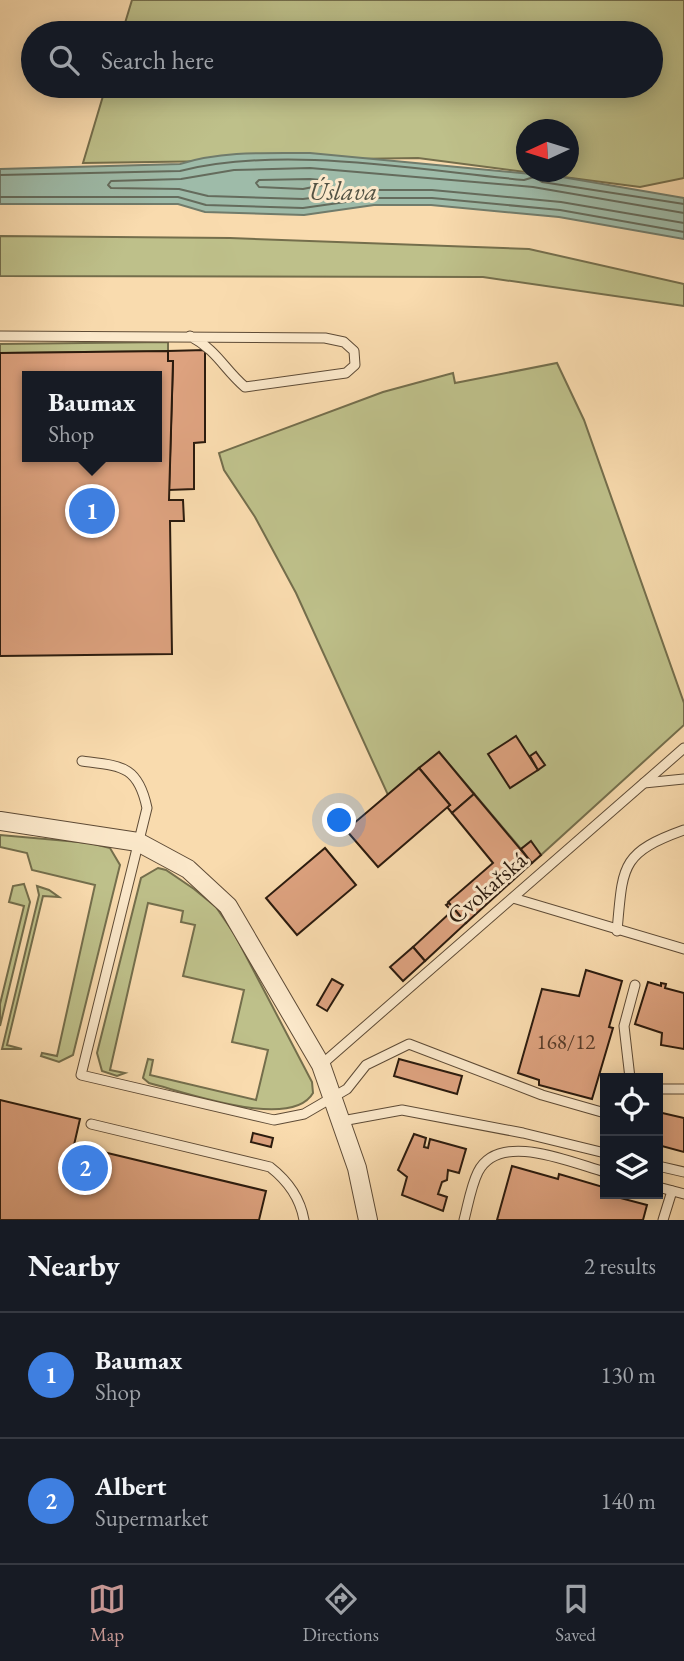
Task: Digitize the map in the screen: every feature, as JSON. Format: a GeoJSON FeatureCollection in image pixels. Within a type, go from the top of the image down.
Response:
{"type":"FeatureCollection","features":[{"type":"Feature","properties":{"kind":"street"},"geometry":{"type":"LineString","coordinates":[[0,821],[138,842],[188,869],[228,906],[321,1065],[358,1168],[368,1220]]}},
{"type":"Feature","properties":{"kind":"lane"},"geometry":{"type":"LineString","coordinates":[[0,336],[190,336],[325,338],[344,342],[354,351],[355,365],[346,373],[245,387],[231,375],[210,347],[190,336]]}},
{"type":"Feature","properties":{"kind":"lane","name":"Cvokařská"},"geometry":{"type":"LineString","coordinates":[[321,1065],[684,748]]}},
{"type":"Feature","properties":{"kind":"lane"},"geometry":{"type":"LineString","coordinates":[[82,761],[110,765],[132,774],[142,784],[146,808],[81,1075],[274,1120],[304,1114],[347,1089],[366,1065],[408,1044],[542,1095],[600,1112]]}},
{"type":"Feature","properties":{"kind":"lane"},"geometry":{"type":"LineString","coordinates":[[644,783],[684,779]]}},
{"type":"Feature","properties":{"kind":"lane"},"geometry":{"type":"LineString","coordinates":[[617,931],[620,898],[630,858],[648,842],[684,830]]}},
{"type":"Feature","properties":{"kind":"lane"},"geometry":{"type":"LineString","coordinates":[[513,898],[684,949]]}},
{"type":"Feature","properties":{"kind":"lane"},"geometry":{"type":"LineString","coordinates":[[629,1073],[624,1026],[635,985]]}},
{"type":"Feature","properties":{"kind":"lane"},"geometry":{"type":"LineString","coordinates":[[663,1089],[684,1089]]}},
{"type":"Feature","properties":{"kind":"lane"},"geometry":{"type":"LineString","coordinates":[[342,1121],[402,1110],[523,1133],[600,1152]]}},
{"type":"Feature","properties":{"kind":"lane"},"geometry":{"type":"LineString","coordinates":[[91,1125],[270,1167],[286,1179],[301,1206],[304,1220]]}},
{"type":"Feature","properties":{"kind":"lane"},"geometry":{"type":"LineString","coordinates":[[464,1220],[478,1172],[487,1160],[500,1152],[527,1151],[600,1171]]}},
{"type":"Feature","properties":{"kind":"lane"},"geometry":{"type":"LineString","coordinates":[[663,1167],[684,1172]]}},
{"type":"Feature","properties":{"kind":"lane"},"geometry":{"type":"LineString","coordinates":[[663,1188],[684,1194]]}},
{"type":"Feature","properties":{"kind":"lane"},"geometry":{"type":"LineString","coordinates":[[663,1220],[672,1191]]}},
{"type":"Feature","properties":{"kind":"green space"},"geometry":{"type":"Polygon","coordinates":[[[132,0],[684,0],[684,178],[640,187],[579,179],[579,119],[516,119],[516,171],[418,158],[83,163],[102,98],[663,98],[663,21],[126,21],[132,0]]]}},
{"type":"Feature","properties":{"kind":"green space"},"geometry":{"type":"Polygon","coordinates":[[[0,236],[230,238],[529,249],[684,284],[684,306],[483,277],[0,276],[0,236]]]}},
{"type":"Feature","properties":{"kind":"green space"},"geometry":{"type":"Polygon","coordinates":[[[168,342],[168,351],[0,353],[0,344],[168,342]]]}},
{"type":"Feature","properties":{"kind":"green space"},"geometry":{"type":"Polygon","coordinates":[[[557,363],[584,420],[684,703],[684,725],[541,855],[531,842],[521,849],[439,752],[388,795],[296,593],[255,517],[224,470],[219,453],[383,392],[453,373],[455,383],[557,363]]]}},
{"type":"Feature","properties":{"kind":"green space"},"geometry":{"type":"Polygon","coordinates":[[[0,835],[90,843],[110,848],[120,865],[73,1055],[59,1062],[41,1056],[42,1053],[57,1056],[95,885],[32,870],[27,853],[0,847],[0,835]]]}},
{"type":"Feature","properties":{"kind":"green space"},"geometry":{"type":"Polygon","coordinates":[[[158,868],[166,870],[216,907],[235,935],[312,1082],[313,1093],[301,1104],[283,1109],[236,1106],[149,1083],[143,1078],[148,1059],[153,1060],[150,1075],[256,1100],[268,1050],[232,1042],[244,990],[183,976],[195,925],[181,922],[183,911],[148,903],[110,1070],[125,1073],[117,1076],[102,1071],[97,1053],[141,878],[158,868]]]}},
{"type":"Feature","properties":{"kind":"green space"},"geometry":{"type":"Polygon","coordinates":[[[24,884],[30,902],[0,1026],[0,1004],[24,906],[9,902],[13,886],[24,884]]]}},
{"type":"Feature","properties":{"kind":"green space"},"geometry":{"type":"Polygon","coordinates":[[[37,886],[59,897],[43,896],[7,1045],[22,1049],[2,1049],[39,895],[37,886]]]}},
{"type":"Feature","properties":{"kind":"water","name":"Úslava"},"geometry":{"type":"Polygon","coordinates":[[[310,153],[516,173],[516,182],[579,180],[684,198],[684,239],[559,217],[431,205],[374,205],[304,215],[205,212],[178,204],[0,204],[0,169],[180,164],[228,155],[310,153]]]}},
{"type":"Feature","properties":{"kind":"building"},"geometry":{"type":"Polygon","coordinates":[[[205,350],[205,442],[194,443],[194,489],[169,490],[173,361],[168,361],[168,351],[205,350]]]}},
{"type":"Feature","properties":{"kind":"building"},"geometry":{"type":"Polygon","coordinates":[[[168,351],[168,361],[173,361],[169,500],[183,500],[184,521],[170,521],[172,654],[0,656],[0,353],[168,351]]]}},
{"type":"Feature","properties":{"kind":"building"},"geometry":{"type":"Polygon","coordinates":[[[516,736],[538,770],[510,788],[488,754],[516,736]]]}},
{"type":"Feature","properties":{"kind":"building"},"geometry":{"type":"Polygon","coordinates":[[[439,752],[474,794],[452,813],[447,807],[450,805],[419,768],[439,752]]]}},
{"type":"Feature","properties":{"kind":"building"},"geometry":{"type":"Polygon","coordinates":[[[536,752],[545,765],[538,770],[530,756],[536,752]]]}},
{"type":"Feature","properties":{"kind":"building"},"geometry":{"type":"Polygon","coordinates":[[[419,768],[450,805],[378,867],[346,830],[419,768]]]}},
{"type":"Feature","properties":{"kind":"building"},"geometry":{"type":"Polygon","coordinates":[[[474,794],[532,863],[466,923],[448,902],[493,863],[452,813],[474,794]]]}},
{"type":"Feature","properties":{"kind":"building"},"geometry":{"type":"Polygon","coordinates":[[[531,841],[541,855],[532,863],[521,849],[531,841]]]}},
{"type":"Feature","properties":{"kind":"building"},"geometry":{"type":"Polygon","coordinates":[[[325,848],[356,885],[297,935],[266,898],[325,848]]]}},
{"type":"Feature","properties":{"kind":"building"},"geometry":{"type":"Polygon","coordinates":[[[449,903],[466,923],[425,961],[413,947],[452,911],[446,905],[449,903]]]}},
{"type":"Feature","properties":{"kind":"building"},"geometry":{"type":"Polygon","coordinates":[[[413,947],[425,961],[403,981],[390,967],[413,947]]]}},
{"type":"Feature","properties":{"kind":"building"},"geometry":{"type":"Polygon","coordinates":[[[586,970],[622,981],[609,1027],[613,1028],[592,1099],[539,1085],[539,1080],[518,1073],[542,989],[579,996],[586,970]]]}},
{"type":"Feature","properties":{"kind":"building"},"geometry":{"type":"Polygon","coordinates":[[[332,979],[343,985],[327,1011],[317,1005],[332,979]]]}},
{"type":"Feature","properties":{"kind":"building"},"geometry":{"type":"Polygon","coordinates":[[[648,982],[661,986],[661,983],[666,984],[665,988],[684,993],[684,1049],[661,1045],[662,1033],[635,1024],[648,982]]]}},
{"type":"Feature","properties":{"kind":"building"},"geometry":{"type":"Polygon","coordinates":[[[399,1059],[462,1076],[457,1094],[394,1076],[399,1059]]]}},
{"type":"Feature","properties":{"kind":"building"},"geometry":{"type":"Polygon","coordinates":[[[0,1100],[80,1119],[74,1145],[266,1191],[259,1220],[0,1220],[0,1100]]]}},
{"type":"Feature","properties":{"kind":"building"},"geometry":{"type":"Polygon","coordinates":[[[663,1113],[684,1118],[684,1152],[663,1146],[663,1113]]]}},
{"type":"Feature","properties":{"kind":"building"},"geometry":{"type":"Polygon","coordinates":[[[253,1133],[273,1138],[271,1147],[251,1142],[253,1133]]]}},
{"type":"Feature","properties":{"kind":"building"},"geometry":{"type":"Polygon","coordinates":[[[414,1134],[426,1138],[424,1147],[428,1148],[430,1139],[466,1149],[459,1173],[448,1170],[447,1180],[442,1182],[438,1194],[447,1197],[443,1211],[402,1195],[407,1177],[398,1170],[414,1134]]]}},
{"type":"Feature","properties":{"kind":"building"},"geometry":{"type":"Polygon","coordinates":[[[512,1166],[558,1179],[559,1174],[600,1186],[600,1199],[624,1199],[647,1205],[643,1220],[497,1220],[512,1166]]]}},
{"type":"Feature","properties":{"kind":"place","name":"Baumax"},"geometry":{"type":"Point","coordinates":[92,511]}},
{"type":"Feature","properties":{"kind":"place","name":"Albert"},"geometry":{"type":"Point","coordinates":[85,1168]}}]}
